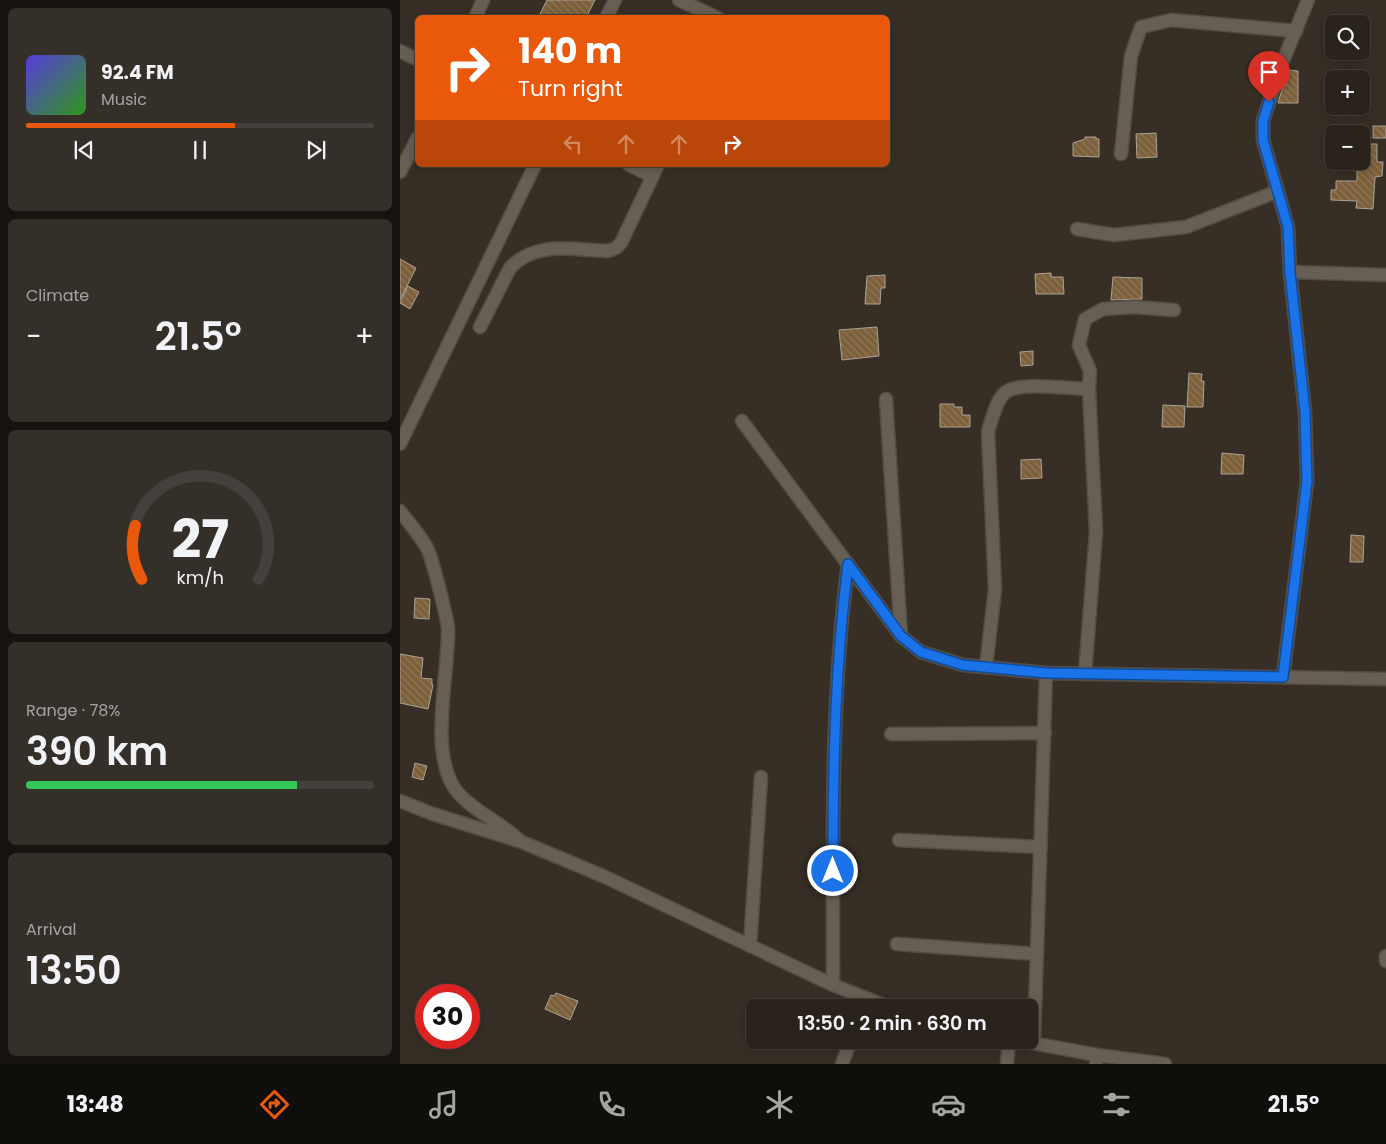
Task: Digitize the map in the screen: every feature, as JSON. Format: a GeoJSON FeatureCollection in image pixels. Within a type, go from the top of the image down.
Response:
{"type":"FeatureCollection","features":[{"type":"Feature","properties":{"kind":"street"},"geometry":{"type":"LineString","coordinates":[[476,15],[483,0]]}},
{"type":"Feature","properties":{"kind":"street"},"geometry":{"type":"LineString","coordinates":[[608,15],[615,0]]}},
{"type":"Feature","properties":{"kind":"street"},"geometry":{"type":"LineString","coordinates":[[679,0],[712,15]]}},
{"type":"Feature","properties":{"kind":"street"},"geometry":{"type":"LineString","coordinates":[[1283,677],[1307,482],[1305,412],[1290,272],[1288,227],[1263,140],[1263,121],[1308,0]]}},
{"type":"Feature","properties":{"kind":"street"},"geometry":{"type":"LineString","coordinates":[[1121,154],[1130,56],[1141,27],[1171,20],[1296,30]]}},
{"type":"Feature","properties":{"kind":"street"},"geometry":{"type":"LineString","coordinates":[[400,51],[415,58]]}},
{"type":"Feature","properties":{"kind":"street"},"geometry":{"type":"LineString","coordinates":[[400,172],[415,143]]}},
{"type":"Feature","properties":{"kind":"street"},"geometry":{"type":"LineString","coordinates":[[400,444],[534,167]]}},
{"type":"Feature","properties":{"kind":"street"},"geometry":{"type":"LineString","coordinates":[[480,327],[510,268],[517,260],[531,253],[556,247],[608,251],[616,248],[621,243],[655,170],[639,167]]}},
{"type":"Feature","properties":{"kind":"street"},"geometry":{"type":"LineString","coordinates":[[1077,229],[1114,235],[1186,227],[1278,191]]}},
{"type":"Feature","properties":{"kind":"street"},"geometry":{"type":"LineString","coordinates":[[491,256],[517,260]]}},
{"type":"Feature","properties":{"kind":"street"},"geometry":{"type":"LineString","coordinates":[[1290,272],[1386,275]]}},
{"type":"Feature","properties":{"kind":"street"},"geometry":{"type":"LineString","coordinates":[[1085,674],[1096,532],[1089,390],[1090,372],[1079,345],[1085,319],[1103,309],[1134,307],[1174,310]]}},
{"type":"Feature","properties":{"kind":"street"},"geometry":{"type":"LineString","coordinates":[[986,667],[995,589],[988,431],[996,408],[1005,392],[1021,387],[1089,390]]}},
{"type":"Feature","properties":{"kind":"street"},"geometry":{"type":"LineString","coordinates":[[886,399],[901,636]]}},
{"type":"Feature","properties":{"kind":"street"},"geometry":{"type":"LineString","coordinates":[[742,421],[901,636],[921,652],[963,665],[1046,673],[1386,679]]}},
{"type":"Feature","properties":{"kind":"street"},"geometry":{"type":"LineString","coordinates":[[400,511],[427,548],[448,627],[442,718],[444,760],[451,783],[478,812],[508,830],[522,842]]}},
{"type":"Feature","properties":{"kind":"street"},"geometry":{"type":"LineString","coordinates":[[833,985],[834,756],[839,638],[848,564]]}},
{"type":"Feature","properties":{"kind":"street"},"geometry":{"type":"LineString","coordinates":[[1035,999],[1046,673]]}},
{"type":"Feature","properties":{"kind":"street"},"geometry":{"type":"LineString","coordinates":[[891,734],[1044,733]]}},
{"type":"Feature","properties":{"kind":"street"},"geometry":{"type":"LineString","coordinates":[[750,946],[761,777]]}},
{"type":"Feature","properties":{"kind":"street"},"geometry":{"type":"LineString","coordinates":[[400,801],[433,814],[522,842],[603,876],[640,892],[859,999]]}},
{"type":"Feature","properties":{"kind":"street"},"geometry":{"type":"LineString","coordinates":[[899,840],[1041,847]]}},
{"type":"Feature","properties":{"kind":"street"},"geometry":{"type":"LineString","coordinates":[[897,944],[1037,954]]}},
{"type":"Feature","properties":{"kind":"street"},"geometry":{"type":"LineString","coordinates":[[1386,956],[1386,961]]}},
{"type":"Feature","properties":{"kind":"street"},"geometry":{"type":"LineString","coordinates":[[1038,1043],[1096,1060],[1165,1064]]}},
{"type":"Feature","properties":{"kind":"street"},"geometry":{"type":"LineString","coordinates":[[842,1064],[848,1049]]}},
{"type":"Feature","properties":{"kind":"street"},"geometry":{"type":"LineString","coordinates":[[1007,1064],[1008,1049]]}},
{"type":"Feature","properties":{"kind":"building"},"geometry":{"type":"Polygon","coordinates":[[[547,0],[595,0],[588,15],[540,15],[547,0]]]}},
{"type":"Feature","properties":{"kind":"building"},"geometry":{"type":"Polygon","coordinates":[[[1288,70],[1298,71],[1298,103],[1278,103],[1283,86],[1286,86],[1288,70]]]}},
{"type":"Feature","properties":{"kind":"building"},"geometry":{"type":"Polygon","coordinates":[[[1373,126],[1386,126],[1386,138],[1373,138],[1373,126]]]}},
{"type":"Feature","properties":{"kind":"building"},"geometry":{"type":"Polygon","coordinates":[[[1156,133],[1157,157],[1137,158],[1136,134],[1156,133]]]}},
{"type":"Feature","properties":{"kind":"building"},"geometry":{"type":"Polygon","coordinates":[[[1085,137],[1096,137],[1096,139],[1099,139],[1099,157],[1073,156],[1073,143],[1085,139],[1085,137]]]}},
{"type":"Feature","properties":{"kind":"building"},"geometry":{"type":"Polygon","coordinates":[[[1370,144],[1377,144],[1377,162],[1383,162],[1382,176],[1375,177],[1373,209],[1356,208],[1357,201],[1331,200],[1331,190],[1336,190],[1336,181],[1357,181],[1357,170],[1370,170],[1370,144]]]}},
{"type":"Feature","properties":{"kind":"building"},"geometry":{"type":"Polygon","coordinates":[[[400,259],[416,268],[400,300],[400,259]]]}},
{"type":"Feature","properties":{"kind":"building"},"geometry":{"type":"Polygon","coordinates":[[[1051,273],[1051,277],[1063,277],[1064,294],[1036,294],[1035,274],[1051,273]]]}},
{"type":"Feature","properties":{"kind":"building"},"geometry":{"type":"Polygon","coordinates":[[[885,275],[885,288],[881,288],[880,304],[865,304],[867,276],[885,275]]]}},
{"type":"Feature","properties":{"kind":"building"},"geometry":{"type":"Polygon","coordinates":[[[1113,277],[1142,278],[1142,299],[1111,300],[1113,277]]]}},
{"type":"Feature","properties":{"kind":"building"},"geometry":{"type":"Polygon","coordinates":[[[408,286],[419,292],[410,309],[400,303],[408,286]]]}},
{"type":"Feature","properties":{"kind":"building"},"geometry":{"type":"Polygon","coordinates":[[[877,327],[879,356],[842,360],[839,330],[877,327]]]}},
{"type":"Feature","properties":{"kind":"building"},"geometry":{"type":"Polygon","coordinates":[[[1033,351],[1033,365],[1021,366],[1020,352],[1033,351]]]}},
{"type":"Feature","properties":{"kind":"building"},"geometry":{"type":"Polygon","coordinates":[[[1189,373],[1202,374],[1201,381],[1204,381],[1203,407],[1187,407],[1189,373]]]}},
{"type":"Feature","properties":{"kind":"building"},"geometry":{"type":"Polygon","coordinates":[[[940,404],[954,404],[954,407],[962,407],[962,415],[970,415],[970,427],[940,427],[940,404]]]}},
{"type":"Feature","properties":{"kind":"building"},"geometry":{"type":"Polygon","coordinates":[[[1163,405],[1185,406],[1184,427],[1162,427],[1163,405]]]}},
{"type":"Feature","properties":{"kind":"building"},"geometry":{"type":"Polygon","coordinates":[[[1222,453],[1244,455],[1243,474],[1221,474],[1222,453]]]}},
{"type":"Feature","properties":{"kind":"building"},"geometry":{"type":"Polygon","coordinates":[[[1041,459],[1042,478],[1021,479],[1021,460],[1041,459]]]}},
{"type":"Feature","properties":{"kind":"building"},"geometry":{"type":"Polygon","coordinates":[[[1351,535],[1364,536],[1363,562],[1350,562],[1351,535]]]}},
{"type":"Feature","properties":{"kind":"building"},"geometry":{"type":"Polygon","coordinates":[[[415,598],[430,599],[429,619],[414,618],[415,598]]]}},
{"type":"Feature","properties":{"kind":"building"},"geometry":{"type":"Polygon","coordinates":[[[400,654],[423,658],[421,678],[432,679],[433,685],[428,709],[400,703],[400,654]]]}},
{"type":"Feature","properties":{"kind":"building"},"geometry":{"type":"Polygon","coordinates":[[[415,763],[427,766],[423,780],[412,777],[415,763]]]}},
{"type":"Feature","properties":{"kind":"building"},"geometry":{"type":"Polygon","coordinates":[[[556,993],[578,1001],[570,1020],[545,1009],[551,995],[554,996],[556,993]]]}},
{"type":"Feature","properties":{"kind":"route"},"geometry":{"type":"LineString","coordinates":[[833,871],[834,756],[839,638],[848,564],[901,636],[921,652],[963,665],[1046,673],[1283,677],[1295,564],[1307,482],[1305,412],[1290,272],[1288,227],[1263,140],[1263,121],[1269,102]]}}]}
